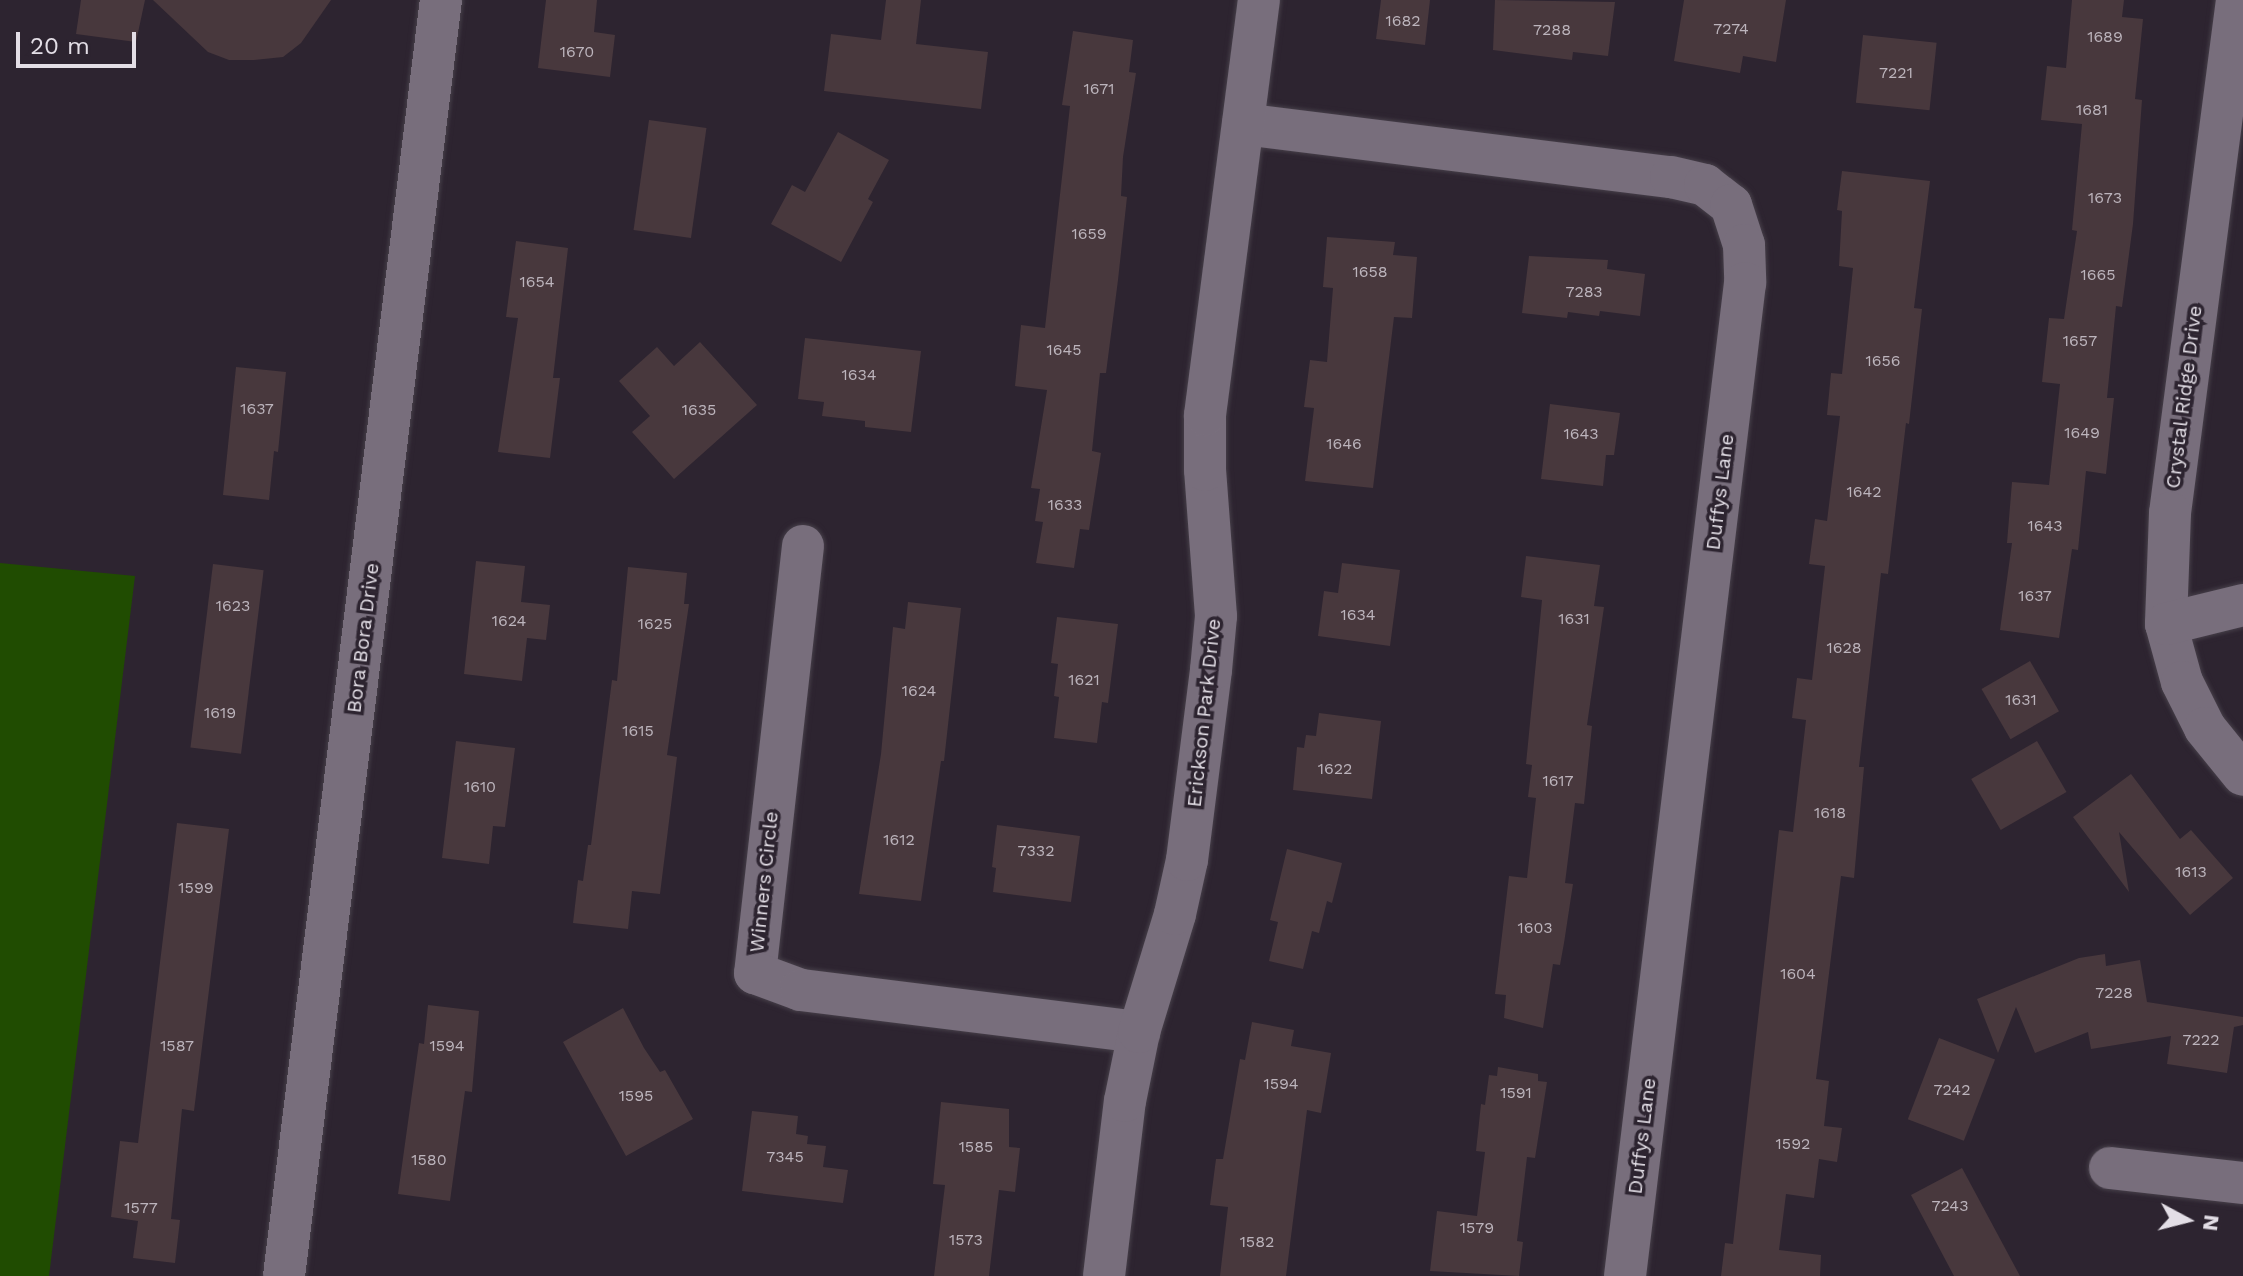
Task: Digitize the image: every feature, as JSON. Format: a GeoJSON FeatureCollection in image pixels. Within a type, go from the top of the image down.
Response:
{"type":"FeatureCollection","features":[{"type":"Feature","properties":{"kind":"street","name":"Bora Bora Drive"},"geometry":{"type":"LineString","coordinates":[[284,1276],[441,0]]}},
{"type":"Feature","properties":{"kind":"street","name":"Erickson Park Drive"},"geometry":{"type":"LineString","coordinates":[[1104,1276],[1125,1101],[1139,1032],[1175,914],[1187,860],[1211,670],[1216,616],[1205,470],[1205,415],[1259,0]]}},
{"type":"Feature","properties":{"kind":"street","name":"Crystal Ridge Drive"},"geometry":{"type":"LineString","coordinates":[[2237,0],[2170,513],[2166,624],[2182,682],[2205,728],[2243,775]]}},
{"type":"Feature","properties":{"kind":"street","name":"Duffys Lane"},"geometry":{"type":"LineString","coordinates":[[1243,124],[1671,177],[1705,185],[1731,205],[1744,245],[1745,283],[1625,1276]]}},
{"type":"Feature","properties":{"kind":"street","name":"Winners Circle"},"geometry":{"type":"LineString","coordinates":[[803,546],[755,973],[801,990],[1139,1032]]}},
{"type":"Feature","properties":{"kind":"street"},"geometry":{"type":"LineString","coordinates":[[2166,624],[2243,605]]}},
{"type":"Feature","properties":{"kind":"street"},"geometry":{"type":"LineString","coordinates":[[2110,1168],[2243,1183]]}},
{"type":"Feature","properties":{"kind":"green space"},"geometry":{"type":"Polygon","coordinates":[[[0,563],[135,576],[49,1276],[0,1276],[0,563]]]}},
{"type":"Feature","properties":{"kind":"building"},"geometry":{"type":"Polygon","coordinates":[[[81,0],[145,0],[136,42],[76,34],[81,0]]]}},
{"type":"Feature","properties":{"kind":"building"},"geometry":{"type":"Polygon","coordinates":[[[153,0],[331,0],[301,43],[283,57],[229,60],[208,52],[153,0]]]}},
{"type":"Feature","properties":{"kind":"building"},"geometry":{"type":"Polygon","coordinates":[[[546,0],[597,0],[594,32],[615,35],[610,77],[538,68],[546,0]]]}},
{"type":"Feature","properties":{"kind":"building"},"geometry":{"type":"Polygon","coordinates":[[[886,0],[921,0],[916,44],[988,52],[981,109],[824,91],[831,34],[881,40],[886,0]]]}},
{"type":"Feature","properties":{"kind":"building"},"geometry":{"type":"Polygon","coordinates":[[[1381,0],[1430,0],[1425,45],[1376,39],[1381,0]]]}},
{"type":"Feature","properties":{"kind":"building"},"geometry":{"type":"Polygon","coordinates":[[[1495,0],[1615,2],[1608,56],[1573,52],[1572,60],[1493,50],[1495,0]]]}},
{"type":"Feature","properties":{"kind":"building"},"geometry":{"type":"Polygon","coordinates":[[[1684,0],[1786,0],[1776,62],[1743,56],[1740,73],[1674,61],[1684,0]]]}},
{"type":"Feature","properties":{"kind":"building"},"geometry":{"type":"Polygon","coordinates":[[[2072,0],[2124,0],[2122,17],[2143,19],[2135,99],[2142,100],[2133,224],[2122,307],[2116,306],[2107,398],[2114,398],[2106,474],[2086,471],[2078,550],[2072,549],[2059,638],[2000,630],[2012,543],[2007,543],[2012,482],[2049,485],[2060,384],[2042,382],[2049,318],[2064,319],[2077,231],[2072,230],[2082,124],[2041,120],[2047,66],[2066,68],[2072,0]]]}},
{"type":"Feature","properties":{"kind":"building"},"geometry":{"type":"Polygon","coordinates":[[[1073,31],[1133,40],[1129,72],[1136,73],[1123,157],[1121,196],[1127,197],[1118,280],[1106,373],[1100,373],[1092,451],[1101,453],[1089,530],[1080,529],[1074,568],[1036,563],[1043,522],[1035,521],[1040,489],[1031,488],[1047,390],[1015,386],[1021,325],[1045,328],[1070,106],[1062,105],[1073,31]]]}},
{"type":"Feature","properties":{"kind":"building"},"geometry":{"type":"Polygon","coordinates":[[[1863,35],[1937,43],[1929,110],[1856,103],[1863,35]]]}},
{"type":"Feature","properties":{"kind":"building"},"geometry":{"type":"Polygon","coordinates":[[[649,120],[706,128],[691,238],[634,230],[649,120]]]}},
{"type":"Feature","properties":{"kind":"building"},"geometry":{"type":"Polygon","coordinates":[[[838,132],[889,160],[868,199],[873,202],[841,262],[771,224],[792,185],[805,192],[838,132]]]}},
{"type":"Feature","properties":{"kind":"building"},"geometry":{"type":"Polygon","coordinates":[[[1842,171],[1930,181],[1914,308],[1922,309],[1909,424],[1906,423],[1888,574],[1881,573],[1859,767],[1864,767],[1854,878],[1841,876],[1816,1079],[1829,1081],[1824,1126],[1842,1128],[1837,1162],[1819,1159],[1814,1198],[1786,1194],[1779,1250],[1821,1255],[1820,1276],[1721,1276],[1725,1243],[1733,1244],[1779,830],[1793,832],[1806,720],[1792,718],[1797,678],[1812,680],[1825,566],[1809,564],[1815,519],[1827,521],[1840,416],[1827,415],[1831,373],[1842,374],[1853,268],[1839,266],[1842,211],[1837,210],[1842,171]]]}},
{"type":"Feature","properties":{"kind":"building"},"geometry":{"type":"Polygon","coordinates":[[[1327,237],[1395,242],[1393,255],[1417,257],[1412,318],[1394,317],[1373,488],[1305,481],[1314,408],[1304,407],[1310,360],[1327,362],[1333,288],[1323,287],[1327,237]]]}},
{"type":"Feature","properties":{"kind":"building"},"geometry":{"type":"Polygon","coordinates":[[[516,241],[568,248],[553,378],[560,378],[550,458],[498,452],[518,318],[506,317],[516,241]]]}},
{"type":"Feature","properties":{"kind":"building"},"geometry":{"type":"Polygon","coordinates":[[[1529,256],[1608,260],[1607,269],[1645,274],[1640,316],[1600,311],[1599,316],[1568,312],[1567,318],[1522,313],[1529,256]]]}},
{"type":"Feature","properties":{"kind":"building"},"geometry":{"type":"Polygon","coordinates":[[[805,338],[921,351],[911,432],[865,427],[865,421],[822,416],[824,402],[798,399],[805,338]]]}},
{"type":"Feature","properties":{"kind":"building"},"geometry":{"type":"Polygon","coordinates":[[[700,342],[757,405],[674,479],[632,432],[650,416],[619,381],[657,347],[674,366],[700,342]]]}},
{"type":"Feature","properties":{"kind":"building"},"geometry":{"type":"Polygon","coordinates":[[[236,367],[286,372],[278,452],[274,451],[269,500],[223,495],[236,367]]]}},
{"type":"Feature","properties":{"kind":"building"},"geometry":{"type":"Polygon","coordinates":[[[1550,404],[1620,413],[1614,455],[1606,455],[1603,486],[1541,479],[1550,404]]]}},
{"type":"Feature","properties":{"kind":"building"},"geometry":{"type":"Polygon","coordinates":[[[1526,556],[1600,565],[1594,606],[1604,607],[1587,725],[1592,726],[1584,804],[1575,803],[1565,883],[1573,884],[1560,965],[1553,964],[1543,1028],[1504,1018],[1506,995],[1495,994],[1509,876],[1527,878],[1536,798],[1528,797],[1532,765],[1526,764],[1542,600],[1521,597],[1526,556]]]}},
{"type":"Feature","properties":{"kind":"building"},"geometry":{"type":"Polygon","coordinates":[[[476,561],[525,566],[521,602],[550,605],[546,640],[527,638],[522,681],[464,674],[476,561]]]}},
{"type":"Feature","properties":{"kind":"building"},"geometry":{"type":"Polygon","coordinates":[[[1342,563],[1400,570],[1390,646],[1318,636],[1324,591],[1338,593],[1342,563]]]}},
{"type":"Feature","properties":{"kind":"building"},"geometry":{"type":"Polygon","coordinates":[[[213,564],[264,570],[241,754],[190,748],[213,564]]]}},
{"type":"Feature","properties":{"kind":"building"},"geometry":{"type":"Polygon","coordinates":[[[628,567],[687,573],[684,604],[689,604],[667,755],[677,757],[660,894],[632,891],[628,929],[573,923],[578,880],[583,881],[588,845],[591,845],[612,680],[617,681],[628,567]]]}},
{"type":"Feature","properties":{"kind":"building"},"geometry":{"type":"Polygon","coordinates":[[[908,602],[961,608],[944,761],[941,761],[921,901],[859,894],[881,754],[893,627],[905,629],[908,602]]]}},
{"type":"Feature","properties":{"kind":"building"},"geometry":{"type":"Polygon","coordinates":[[[1057,617],[1118,624],[1108,703],[1102,702],[1097,743],[1054,738],[1059,697],[1054,696],[1058,664],[1051,663],[1057,617]]]}},
{"type":"Feature","properties":{"kind":"building"},"geometry":{"type":"Polygon","coordinates":[[[2030,661],[2059,711],[2011,739],[1982,689],[2030,661]]]}},
{"type":"Feature","properties":{"kind":"building"},"geometry":{"type":"Polygon","coordinates":[[[1319,713],[1381,721],[1372,799],[1293,790],[1297,747],[1304,748],[1306,735],[1316,736],[1319,713]]]}},
{"type":"Feature","properties":{"kind":"building"},"geometry":{"type":"Polygon","coordinates":[[[456,741],[515,748],[505,827],[493,826],[489,864],[442,858],[456,741]]]}},
{"type":"Feature","properties":{"kind":"building"},"geometry":{"type":"Polygon","coordinates":[[[2037,741],[2066,792],[2001,830],[1971,779],[2037,741]]]}},
{"type":"Feature","properties":{"kind":"building"},"geometry":{"type":"Polygon","coordinates":[[[2131,774],[2180,839],[2191,830],[2233,878],[2190,915],[2119,832],[2129,892],[2073,817],[2131,774]]]}},
{"type":"Feature","properties":{"kind":"building"},"geometry":{"type":"Polygon","coordinates":[[[177,823],[229,829],[194,1111],[182,1109],[171,1219],[180,1220],[175,1263],[133,1258],[138,1221],[111,1217],[120,1141],[138,1143],[177,823]]]}},
{"type":"Feature","properties":{"kind":"building"},"geometry":{"type":"Polygon","coordinates":[[[997,825],[1080,836],[1071,902],[993,892],[996,868],[992,867],[997,825]]]}},
{"type":"Feature","properties":{"kind":"building"},"geometry":{"type":"Polygon","coordinates":[[[1287,849],[1342,863],[1332,903],[1327,901],[1319,933],[1312,931],[1303,969],[1269,961],[1278,922],[1270,920],[1287,849]]]}},
{"type":"Feature","properties":{"kind":"building"},"geometry":{"type":"Polygon","coordinates":[[[2105,954],[2106,966],[2140,960],[2147,1002],[2243,1017],[2243,1025],[2234,1027],[2227,1073],[2167,1064],[2171,1036],[2091,1049],[2088,1032],[2035,1053],[2016,1007],[1998,1053],[1977,999],[2079,958],[2105,954]]]}},
{"type":"Feature","properties":{"kind":"building"},"geometry":{"type":"Polygon","coordinates":[[[428,1005],[479,1011],[472,1092],[465,1091],[450,1201],[398,1194],[419,1043],[424,1044],[428,1005]]]}},
{"type":"Feature","properties":{"kind":"building"},"geometry":{"type":"Polygon","coordinates":[[[623,1008],[644,1048],[660,1072],[665,1070],[693,1119],[626,1156],[563,1042],[623,1008]]]}},
{"type":"Feature","properties":{"kind":"building"},"geometry":{"type":"Polygon","coordinates":[[[1252,1022],[1294,1030],[1291,1046],[1331,1053],[1321,1113],[1307,1110],[1286,1276],[1220,1276],[1228,1207],[1210,1205],[1216,1159],[1223,1159],[1240,1059],[1245,1060],[1252,1022]]]}},
{"type":"Feature","properties":{"kind":"building"},"geometry":{"type":"Polygon","coordinates":[[[1939,1038],[1995,1060],[1964,1141],[1908,1119],[1939,1038]]]}},
{"type":"Feature","properties":{"kind":"building"},"geometry":{"type":"Polygon","coordinates":[[[1498,1067],[1538,1074],[1538,1081],[1547,1082],[1535,1158],[1527,1157],[1517,1241],[1523,1242],[1519,1276],[1430,1271],[1437,1211],[1477,1216],[1485,1152],[1476,1151],[1481,1104],[1485,1105],[1489,1075],[1497,1076],[1498,1067]]]}},
{"type":"Feature","properties":{"kind":"building"},"geometry":{"type":"Polygon","coordinates":[[[941,1102],[1009,1109],[1009,1147],[1020,1148],[1015,1192],[999,1190],[989,1276],[934,1276],[945,1185],[933,1184],[941,1102]]]}},
{"type":"Feature","properties":{"kind":"building"},"geometry":{"type":"Polygon","coordinates":[[[752,1111],[798,1116],[796,1134],[808,1136],[807,1144],[826,1146],[823,1167],[848,1170],[843,1203],[742,1191],[752,1111]]]}},
{"type":"Feature","properties":{"kind":"building"},"geometry":{"type":"Polygon","coordinates":[[[1962,1168],[2020,1276],[1954,1276],[1911,1195],[1962,1168]]]}}]}
